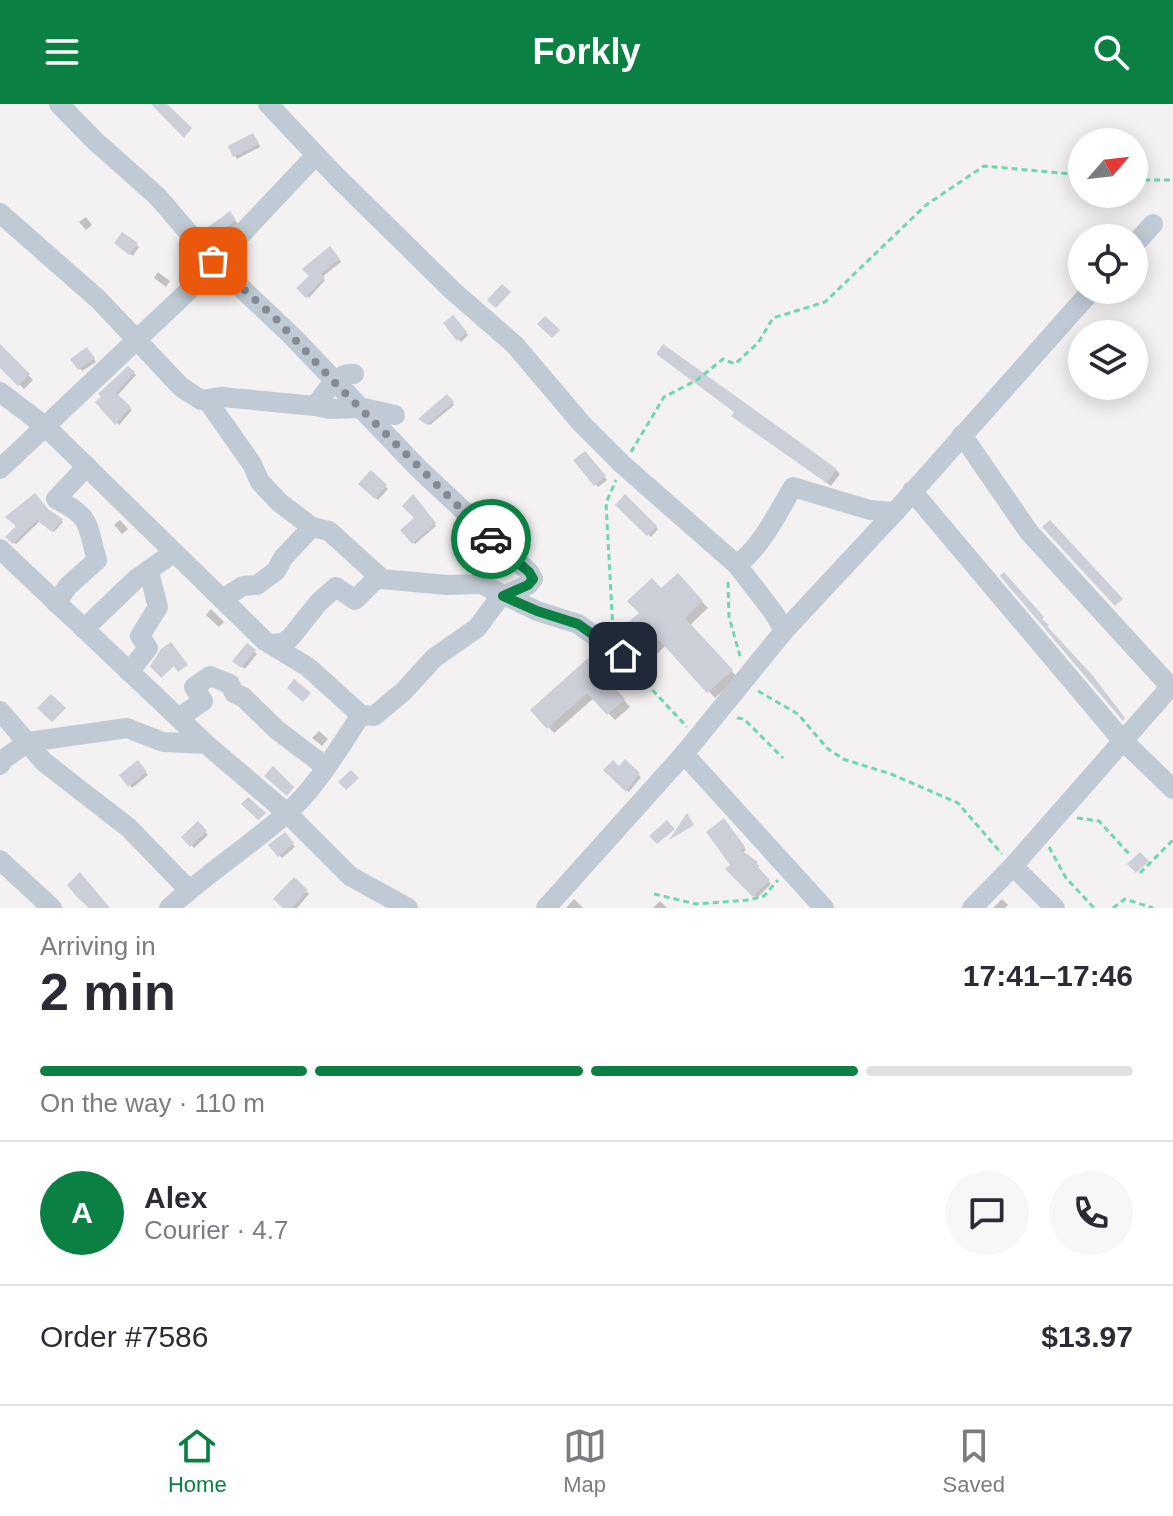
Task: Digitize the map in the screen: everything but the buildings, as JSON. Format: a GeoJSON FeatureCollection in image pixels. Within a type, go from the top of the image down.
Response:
{"type":"FeatureCollection","features":[{"type":"Feature","properties":{"kind":"street"},"geometry":{"type":"LineString","coordinates":[[0,392],[46,427],[173,553],[271,644],[308,667],[361,715],[374,716],[404,691],[434,658],[477,628],[503,596],[528,585],[533,579],[334,382],[275,318],[213,261],[158,197],[59,104]]}},
{"type":"Feature","properties":{"kind":"street"},"geometry":{"type":"LineString","coordinates":[[268,104],[453,291],[515,345],[581,423],[623,465],[737,565],[784,631]]}},
{"type":"Feature","properties":{"kind":"street"},"geometry":{"type":"LineString","coordinates":[[0,469],[184,295],[316,155]]}},
{"type":"Feature","properties":{"kind":"street"},"geometry":{"type":"LineString","coordinates":[[0,213],[99,300],[181,387],[201,400],[222,397],[330,409],[360,408],[395,415]]}},
{"type":"Feature","properties":{"kind":"street"},"geometry":{"type":"LineString","coordinates":[[1148,230],[1153,224]]}},
{"type":"Feature","properties":{"kind":"street"},"geometry":{"type":"LineString","coordinates":[[546,908],[684,754],[784,631],[895,512],[1079,304]]}},
{"type":"Feature","properties":{"kind":"street"},"geometry":{"type":"LineString","coordinates":[[315,406],[334,382],[347,373],[354,374]]}},
{"type":"Feature","properties":{"kind":"street"},"geometry":{"type":"LineString","coordinates":[[207,400],[252,464],[260,482],[280,503],[312,527],[329,531],[382,579],[446,585],[481,584],[537,611],[578,624],[623,656]]}},
{"type":"Feature","properties":{"kind":"street"},"geometry":{"type":"LineString","coordinates":[[962,435],[1029,532],[1168,684],[1165,693],[1013,866],[972,908]]}},
{"type":"Feature","properties":{"kind":"street"},"geometry":{"type":"LineString","coordinates":[[56,603],[68,586],[97,560],[89,526],[78,510],[56,499],[87,466]]}},
{"type":"Feature","properties":{"kind":"street"},"geometry":{"type":"LineString","coordinates":[[737,565],[766,533],[793,487],[870,510],[895,512]]}},
{"type":"Feature","properties":{"kind":"street"},"geometry":{"type":"LineString","coordinates":[[912,491],[1122,740],[1173,789]]}},
{"type":"Feature","properties":{"kind":"street"},"geometry":{"type":"LineString","coordinates":[[222,599],[243,586],[257,585],[276,571],[283,558],[312,527]]}},
{"type":"Feature","properties":{"kind":"street"},"geometry":{"type":"LineString","coordinates":[[0,549],[206,744],[287,813],[350,876],[408,908]]}},
{"type":"Feature","properties":{"kind":"street"},"geometry":{"type":"LineString","coordinates":[[84,629],[135,580],[173,553]]}},
{"type":"Feature","properties":{"kind":"street"},"geometry":{"type":"LineString","coordinates":[[129,672],[148,648],[140,636],[158,607],[149,572]]}},
{"type":"Feature","properties":{"kind":"street"},"geometry":{"type":"LineString","coordinates":[[271,644],[283,643],[291,637],[319,602],[336,587],[355,600],[379,576]]}},
{"type":"Feature","properties":{"kind":"street"},"geometry":{"type":"LineString","coordinates":[[180,717],[203,701],[194,687],[210,676],[230,684],[234,693],[243,697],[277,730],[326,767]]}},
{"type":"Feature","properties":{"kind":"street"},"geometry":{"type":"LineString","coordinates":[[0,711],[44,762],[129,828],[189,890]]}},
{"type":"Feature","properties":{"kind":"street"},"geometry":{"type":"LineString","coordinates":[[169,908],[287,813],[326,767],[361,715]]}},
{"type":"Feature","properties":{"kind":"street"},"geometry":{"type":"LineString","coordinates":[[0,765],[28,742],[127,728],[163,742],[206,744]]}},
{"type":"Feature","properties":{"kind":"street"},"geometry":{"type":"LineString","coordinates":[[684,754],[824,908]]}},
{"type":"Feature","properties":{"kind":"street"},"geometry":{"type":"LineString","coordinates":[[0,860],[52,908]]}},
{"type":"Feature","properties":{"kind":"street"},"geometry":{"type":"LineString","coordinates":[[1013,866],[1055,908]]}},
{"type":"Feature","properties":{"kind":"path"},"geometry":{"type":"LineString","coordinates":[[687,727],[614,643],[606,503],[623,465],[664,397],[697,380],[723,359],[735,364],[758,343],[773,318],[825,302],[926,205],[984,166],[1068,174]]}},
{"type":"Feature","properties":{"kind":"path"},"geometry":{"type":"LineString","coordinates":[[1148,180],[1173,180]]}},
{"type":"Feature","properties":{"kind":"path"},"geometry":{"type":"LineString","coordinates":[[737,565],[728,579],[729,617],[740,654],[743,682],[798,714],[827,748],[843,759],[891,774],[958,803],[1013,866]]}},
{"type":"Feature","properties":{"kind":"path"},"geometry":{"type":"LineString","coordinates":[[718,713],[744,719],[783,758]]}},
{"type":"Feature","properties":{"kind":"path"},"geometry":{"type":"LineString","coordinates":[[1057,815],[1099,821],[1131,856]]}},
{"type":"Feature","properties":{"kind":"path"},"geometry":{"type":"LineString","coordinates":[[1041,834],[1066,878],[1094,908]]}},
{"type":"Feature","properties":{"kind":"path"},"geometry":{"type":"LineString","coordinates":[[1140,873],[1173,840]]}},
{"type":"Feature","properties":{"kind":"path"},"geometry":{"type":"LineString","coordinates":[[654,894],[709,906],[764,896],[788,868]]}},
{"type":"Feature","properties":{"kind":"path"},"geometry":{"type":"LineString","coordinates":[[1113,908],[1125,899],[1153,908]]}},
{"type":"Feature","properties":{"kind":"way so far"},"geometry":{"type":"LineString","coordinates":[[213,261],[275,318],[418,468],[491,539]]}},
{"type":"Feature","properties":{"kind":"route"},"geometry":{"type":"LineString","coordinates":[[491,539],[533,579],[528,585],[503,596],[578,624],[623,656]]}}]}
